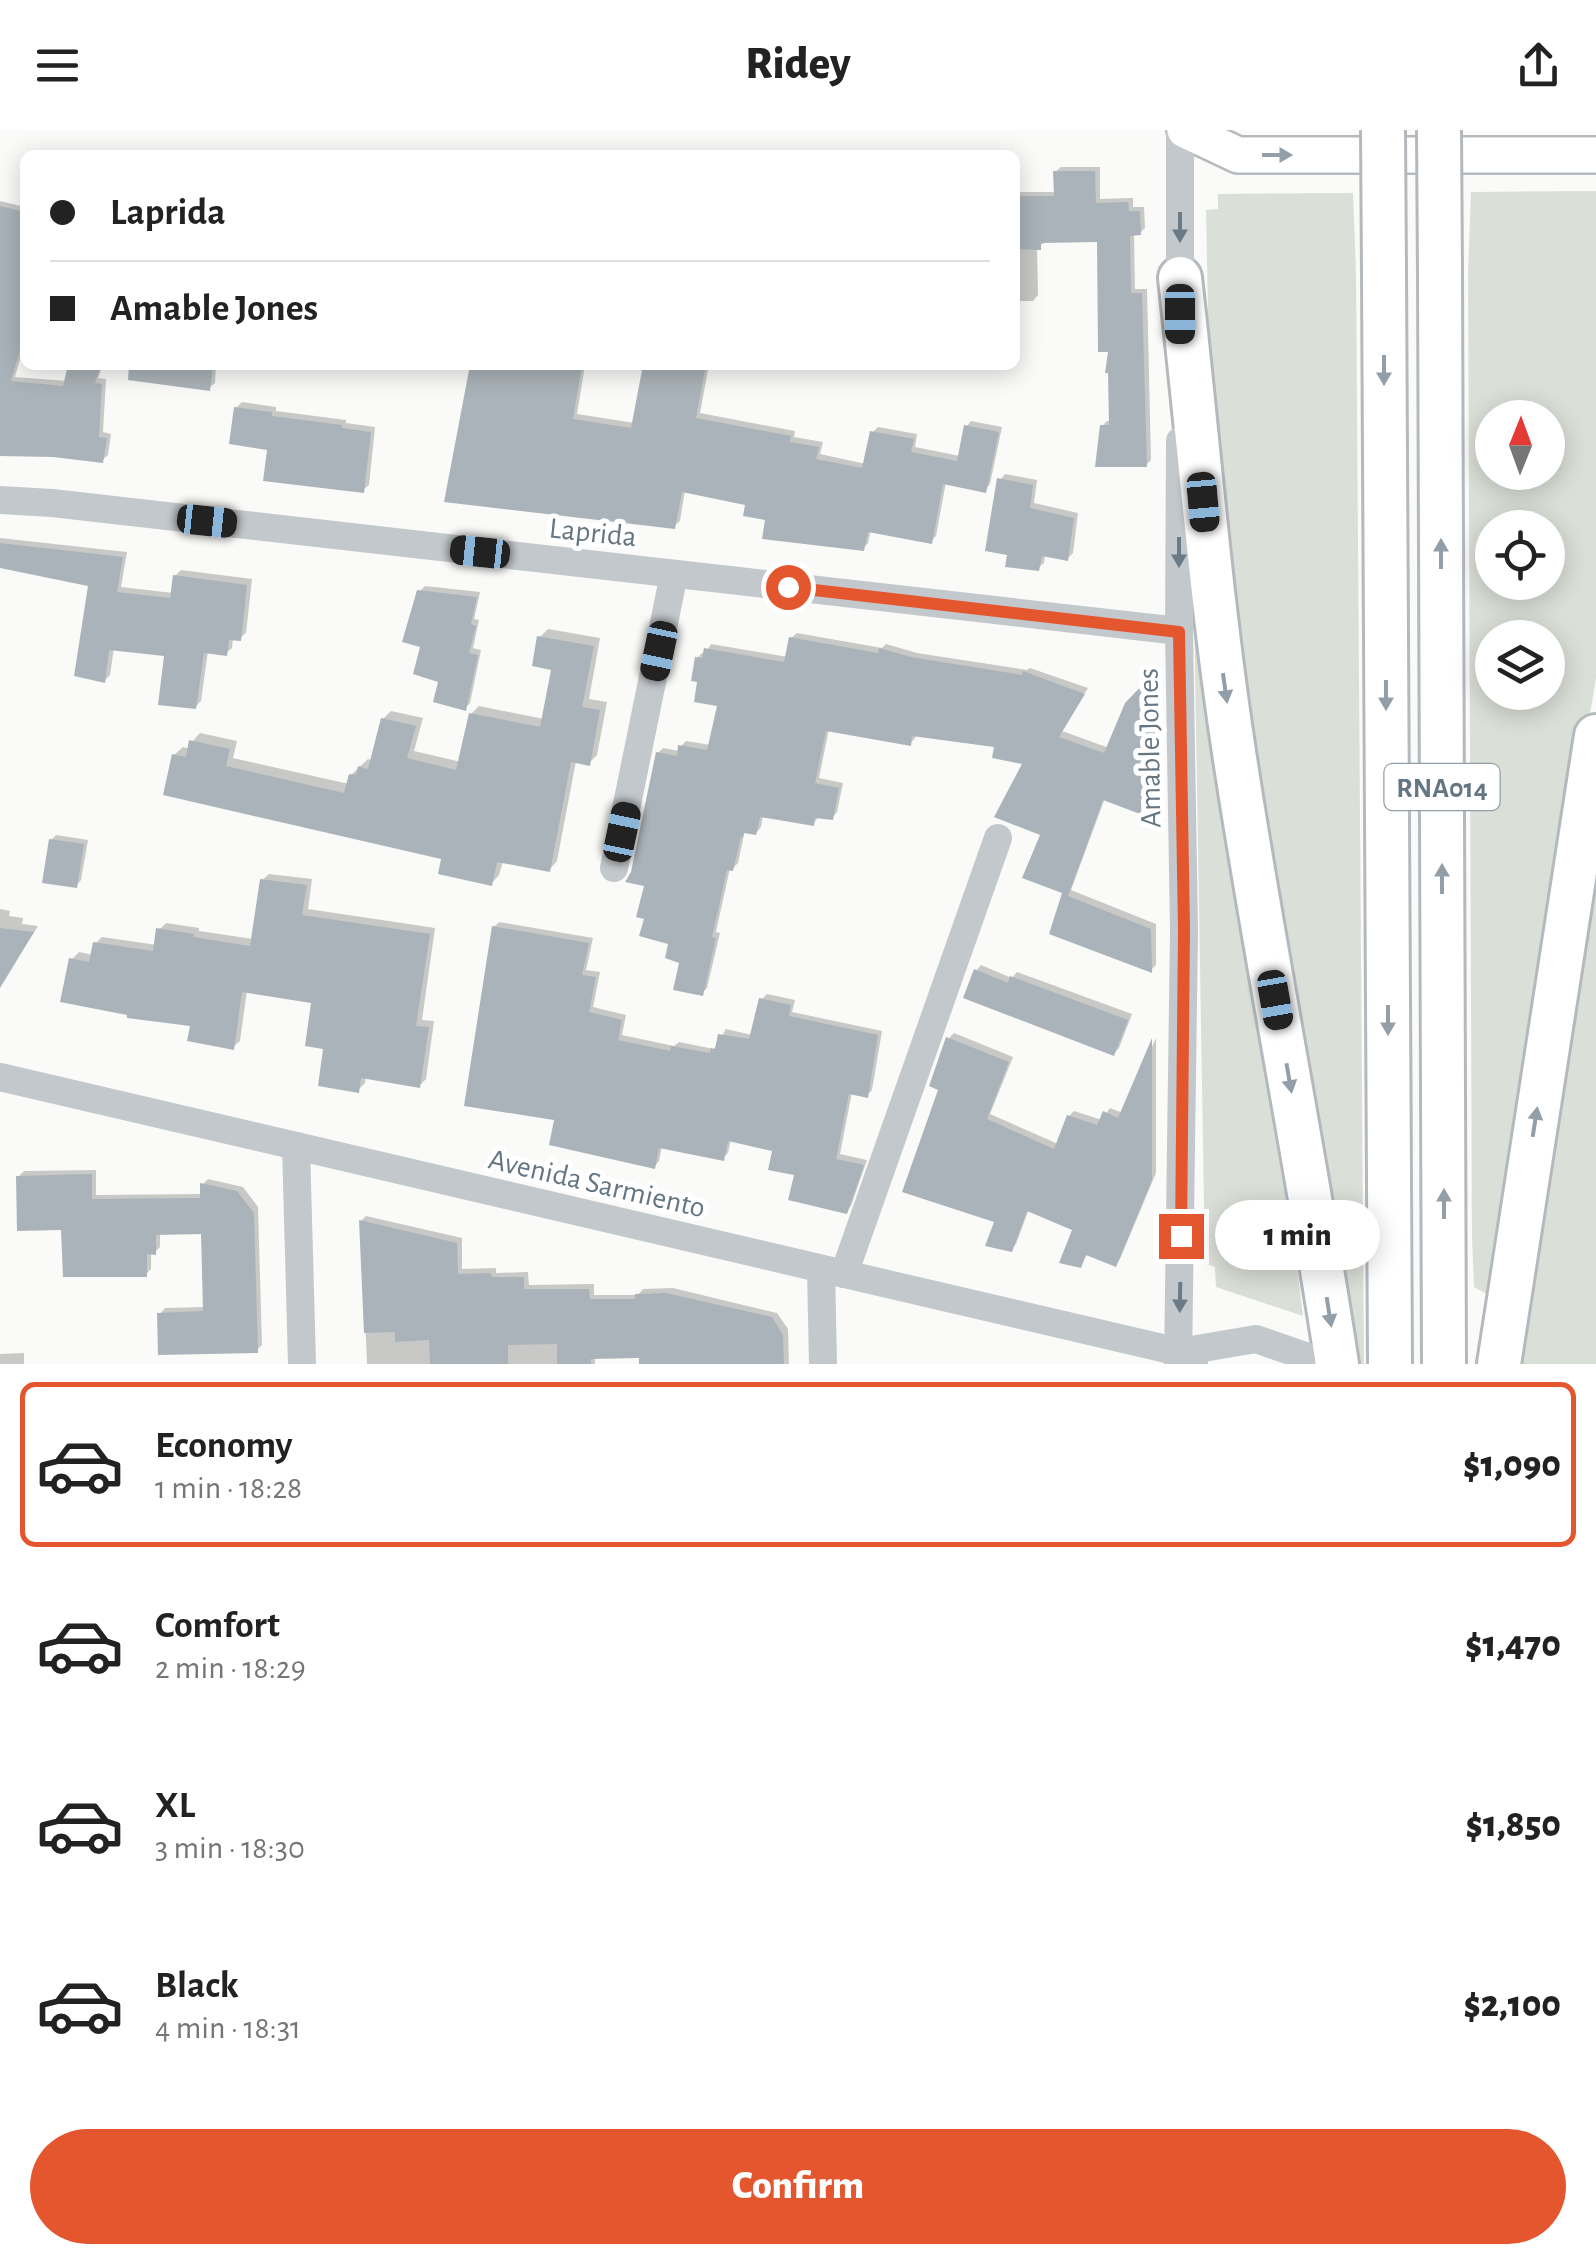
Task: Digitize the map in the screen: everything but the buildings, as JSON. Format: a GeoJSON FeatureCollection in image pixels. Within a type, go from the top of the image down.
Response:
{"type":"FeatureCollection","features":[{"type":"Feature","properties":{"kind":"highway","name":"RNA014"},"geometry":{"type":"LineString","coordinates":[[1383,130],[1390,1364]]}},
{"type":"Feature","properties":{"kind":"highway","name":"RNA014"},"geometry":{"type":"LineString","coordinates":[[1439,130],[1444,1364]]}},
{"type":"Feature","properties":{"kind":"highway"},"geometry":{"type":"LineString","coordinates":[[1180,278],[1206,538],[1231,731],[1337,1364]]}},
{"type":"Feature","properties":{"kind":"highway"},"geometry":{"type":"LineString","coordinates":[[1499,1364],[1596,736]]}},
{"type":"Feature","properties":{"kind":"main road"},"geometry":{"type":"LineString","coordinates":[[1183,130],[1238,155],[1596,155]]}},
{"type":"Feature","properties":{"kind":"street","name":"Amable Jones"},"geometry":{"type":"LineString","coordinates":[[1183,130],[1179,632],[1184,1360]]}},
{"type":"Feature","properties":{"kind":"street","name":"Laprida"},"geometry":{"type":"LineString","coordinates":[[0,500],[1179,632]]}},
{"type":"Feature","properties":{"kind":"street"},"geometry":{"type":"LineString","coordinates":[[614,868],[674,574]]}},
{"type":"Feature","properties":{"kind":"street"},"geometry":{"type":"LineString","coordinates":[[823,1364],[832,1272],[998,838]]}},
{"type":"Feature","properties":{"kind":"street","name":"Avenida Sarmiento"},"geometry":{"type":"LineString","coordinates":[[0,1077],[832,1272],[1184,1360],[1256,1339],[1328,1364]]}},
{"type":"Feature","properties":{"kind":"street"},"geometry":{"type":"LineString","coordinates":[[296,1146],[302,1364]]}},
{"type":"Feature","properties":{"kind":"shaded area"},"geometry":{"type":"Polygon","coordinates":[[[1596,191],[1596,678],[1492,1297],[1474,1287],[1472,1237],[1468,273],[1471,192],[1596,191]]]}},
{"type":"Feature","properties":{"kind":"shaded area"},"geometry":{"type":"Polygon","coordinates":[[[1353,193],[1364,1364],[1349,1364],[1284,975],[1210,413],[1206,210],[1218,209],[1218,194],[1353,193]]]}},
{"type":"Feature","properties":{"kind":"shaded area"},"geometry":{"type":"Polygon","coordinates":[[[1193,546],[1303,1316],[1216,1287],[1215,1267],[1205,1263],[1193,546]]]}},
{"type":"Feature","properties":{"kind":"shaded area"},"geometry":{"type":"Polygon","coordinates":[[[1596,855],[1596,1364],[1522,1364],[1524,1329],[1596,855]]]}},
{"type":"Feature","properties":{"kind":"route"},"geometry":{"type":"LineString","coordinates":[[788,587],[1179,632],[1184,930],[1181,1236]]}}]}
